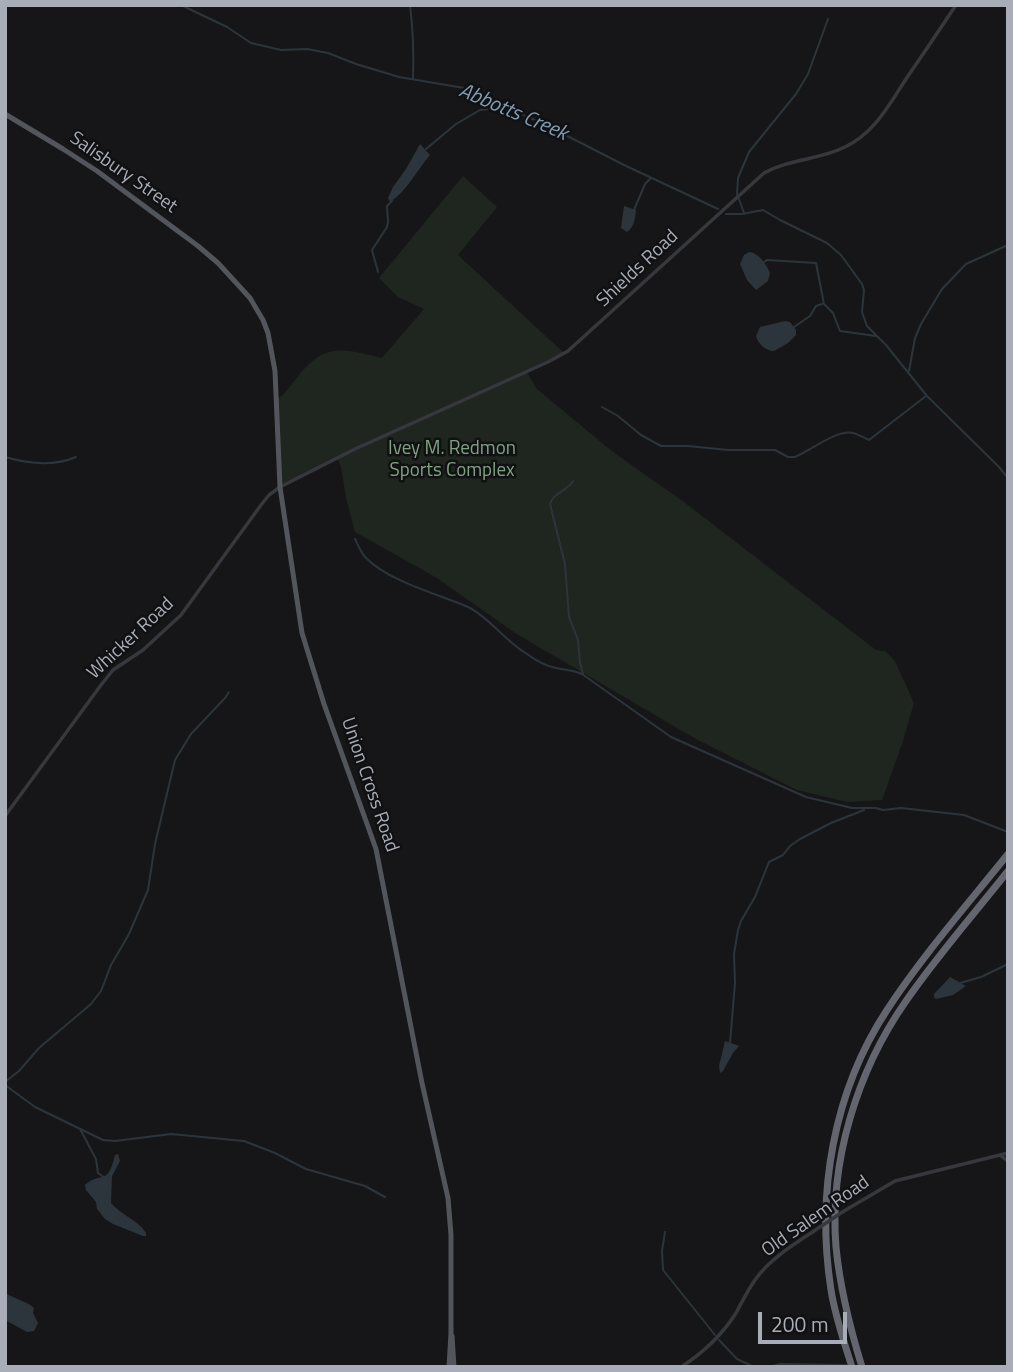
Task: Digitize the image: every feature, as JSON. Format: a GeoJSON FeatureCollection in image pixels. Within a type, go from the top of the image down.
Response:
{"type":"FeatureCollection","features":[{"type":"Feature","properties":{"kind":"highway"},"geometry":{"type":"LineString","coordinates":[[852,1367],[831,1292],[825,1244],[830,1159],[844,1100],[862,1055],[886,1012],[916,969],[1008,854]]}},
{"type":"Feature","properties":{"kind":"highway"},"geometry":{"type":"LineString","coordinates":[[862,1367],[843,1297],[836,1246],[836,1194],[844,1141],[858,1091],[878,1046],[905,1002],[1008,871]]}},
{"type":"Feature","properties":{"kind":"main road","name":"Salisbury Street"},"geometry":{"type":"LineString","coordinates":[[5,114],[97,172],[218,263]]}},
{"type":"Feature","properties":{"kind":"main road","name":"Union Cross Road"},"geometry":{"type":"LineString","coordinates":[[218,263],[257,308],[272,346],[280,487],[302,633],[324,704],[376,849],[422,1083],[448,1198],[451,1235],[451,1367]]}},
{"type":"Feature","properties":{"kind":"street","name":"Shields Road"},"geometry":{"type":"LineString","coordinates":[[280,487],[362,445],[568,351],[764,173],[778,166],[835,152],[867,133],[956,5]]}},
{"type":"Feature","properties":{"kind":"street","name":"Whicker Road"},"geometry":{"type":"LineString","coordinates":[[5,816],[113,670],[143,650],[181,615],[265,500],[280,487]]}},
{"type":"Feature","properties":{"kind":"street","name":"Old Salem Road"},"geometry":{"type":"LineString","coordinates":[[681,1367],[694,1359],[723,1332],[756,1279],[792,1245],[895,1181],[1008,1153]]}},
{"type":"Feature","properties":{"kind":"street"},"geometry":{"type":"LineString","coordinates":[[1000,1155],[1008,1161]]}},
{"type":"Feature","properties":{"kind":"green space","name":"Ivey M. Redmon Sports Complex"},"geometry":{"type":"Polygon","coordinates":[[[463,176],[497,207],[458,255],[564,353],[526,371],[537,389],[613,452],[684,502],[876,650],[885,651],[895,661],[914,703],[882,800],[847,802],[797,790],[696,739],[515,633],[437,578],[355,532],[337,458],[280,487],[276,399],[284,394],[305,368],[324,354],[344,351],[382,358],[424,309],[398,297],[379,278],[463,176]]]}},
{"type":"Feature","properties":{"kind":"shaded area"},"geometry":{"type":"Polygon","coordinates":[[[420,144],[430,155],[407,186],[390,202],[388,198],[393,187],[420,144]]]}},
{"type":"Feature","properties":{"kind":"shaded area"},"geometry":{"type":"Polygon","coordinates":[[[624,206],[636,210],[633,225],[627,232],[621,228],[624,206]]]}},
{"type":"Feature","properties":{"kind":"shaded area"},"geometry":{"type":"Polygon","coordinates":[[[749,252],[759,257],[770,273],[768,281],[756,290],[747,280],[740,264],[744,255],[749,252]]]}},
{"type":"Feature","properties":{"kind":"shaded area"},"geometry":{"type":"Polygon","coordinates":[[[790,322],[796,335],[774,351],[768,350],[756,336],[760,327],[790,322]]]}},
{"type":"Feature","properties":{"kind":"shaded area"},"geometry":{"type":"Polygon","coordinates":[[[950,977],[966,986],[953,995],[936,999],[934,994],[950,977]]]}},
{"type":"Feature","properties":{"kind":"shaded area"},"geometry":{"type":"Polygon","coordinates":[[[725,1041],[739,1046],[720,1073],[719,1066],[725,1041]]]}},
{"type":"Feature","properties":{"kind":"shaded area"},"geometry":{"type":"Polygon","coordinates":[[[118,1154],[120,1161],[112,1176],[111,1203],[139,1225],[146,1236],[105,1219],[86,1190],[85,1185],[109,1172],[115,1155],[118,1154]]]}},
{"type":"Feature","properties":{"kind":"shaded area"},"geometry":{"type":"Polygon","coordinates":[[[5,1293],[34,1308],[33,1313],[38,1323],[34,1331],[27,1332],[5,1320],[5,1293]]]}},
{"type":"Feature","properties":{"kind":"waterway","name":"Abbotts Creek"},"geometry":{"type":"LineString","coordinates":[[181,5],[227,27],[251,43],[281,50],[307,49],[328,53],[399,77],[464,88],[494,108]]}},
{"type":"Feature","properties":{"kind":"waterway"},"geometry":{"type":"LineString","coordinates":[[410,5],[413,79]]}},
{"type":"Feature","properties":{"kind":"waterway"},"geometry":{"type":"LineString","coordinates":[[737,195],[738,178],[749,152],[796,94],[808,74],[828,19]]}},
{"type":"Feature","properties":{"kind":"waterway","name":"Abbotts Creek"},"geometry":{"type":"LineString","coordinates":[[426,149],[456,124],[480,110],[509,109],[718,209]]}},
{"type":"Feature","properties":{"kind":"waterway"},"geometry":{"type":"LineString","coordinates":[[634,210],[645,184],[651,178]]}},
{"type":"Feature","properties":{"kind":"waterway"},"geometry":{"type":"LineString","coordinates":[[739,199],[744,213]]}},
{"type":"Feature","properties":{"kind":"waterway"},"geometry":{"type":"LineString","coordinates":[[378,272],[372,250],[387,227],[387,206],[392,201]]}},
{"type":"Feature","properties":{"kind":"waterway","name":"Abbotts Creek"},"geometry":{"type":"LineString","coordinates":[[726,214],[763,210],[827,243],[841,255],[862,284],[862,312],[867,326],[927,396],[1008,478]]}},
{"type":"Feature","properties":{"kind":"waterway"},"geometry":{"type":"LineString","coordinates":[[909,371],[915,338],[942,289],[966,264],[1008,245]]}},
{"type":"Feature","properties":{"kind":"waterway"},"geometry":{"type":"LineString","coordinates":[[764,262],[816,263],[824,304],[833,313],[840,331],[876,336]]}},
{"type":"Feature","properties":{"kind":"waterway"},"geometry":{"type":"LineString","coordinates":[[794,327],[810,316],[816,306],[822,304]]}},
{"type":"Feature","properties":{"kind":"waterway"},"geometry":{"type":"LineString","coordinates":[[602,407],[661,446],[775,450],[788,457],[795,457],[839,434],[853,433],[869,440],[926,396]]}},
{"type":"Feature","properties":{"kind":"waterway"},"geometry":{"type":"LineString","coordinates":[[5,457],[41,463],[76,457]]}},
{"type":"Feature","properties":{"kind":"waterway"},"geometry":{"type":"LineString","coordinates":[[573,481],[554,497],[550,504],[565,564],[569,617],[578,640],[583,674]]}},
{"type":"Feature","properties":{"kind":"waterway"},"geometry":{"type":"LineString","coordinates":[[355,539],[366,558],[388,574],[476,611],[511,643],[534,658],[552,667],[582,674],[671,737],[806,797],[852,808],[901,808],[964,815],[1008,832]]}},
{"type":"Feature","properties":{"kind":"waterway"},"geometry":{"type":"LineString","coordinates":[[5,1082],[19,1071],[39,1048],[91,1004],[101,991],[148,890],[155,844],[175,760],[191,734],[229,692]]}},
{"type":"Feature","properties":{"kind":"waterway"},"geometry":{"type":"LineString","coordinates":[[730,1043],[735,983],[734,954],[738,930],[769,862],[783,855],[800,839],[864,810]]}},
{"type":"Feature","properties":{"kind":"waterway"},"geometry":{"type":"LineString","coordinates":[[960,983],[981,977],[1008,964]]}},
{"type":"Feature","properties":{"kind":"waterway"},"geometry":{"type":"LineString","coordinates":[[5,1085],[35,1107],[103,1140],[171,1134],[244,1141],[306,1169],[365,1186],[385,1197]]}},
{"type":"Feature","properties":{"kind":"waterway"},"geometry":{"type":"LineString","coordinates":[[80,1129],[96,1159],[98,1173],[105,1178]]}},
{"type":"Feature","properties":{"kind":"waterway"},"geometry":{"type":"LineString","coordinates":[[665,1232],[663,1270],[715,1335]]}},
{"type":"Feature","properties":{"kind":"waterway"},"geometry":{"type":"LineString","coordinates":[[719,1340],[737,1359],[754,1367]]}},
{"type":"Feature","properties":{"kind":"waterway"},"geometry":{"type":"LineString","coordinates":[[770,1367],[780,1364],[847,1365]]}}]}
